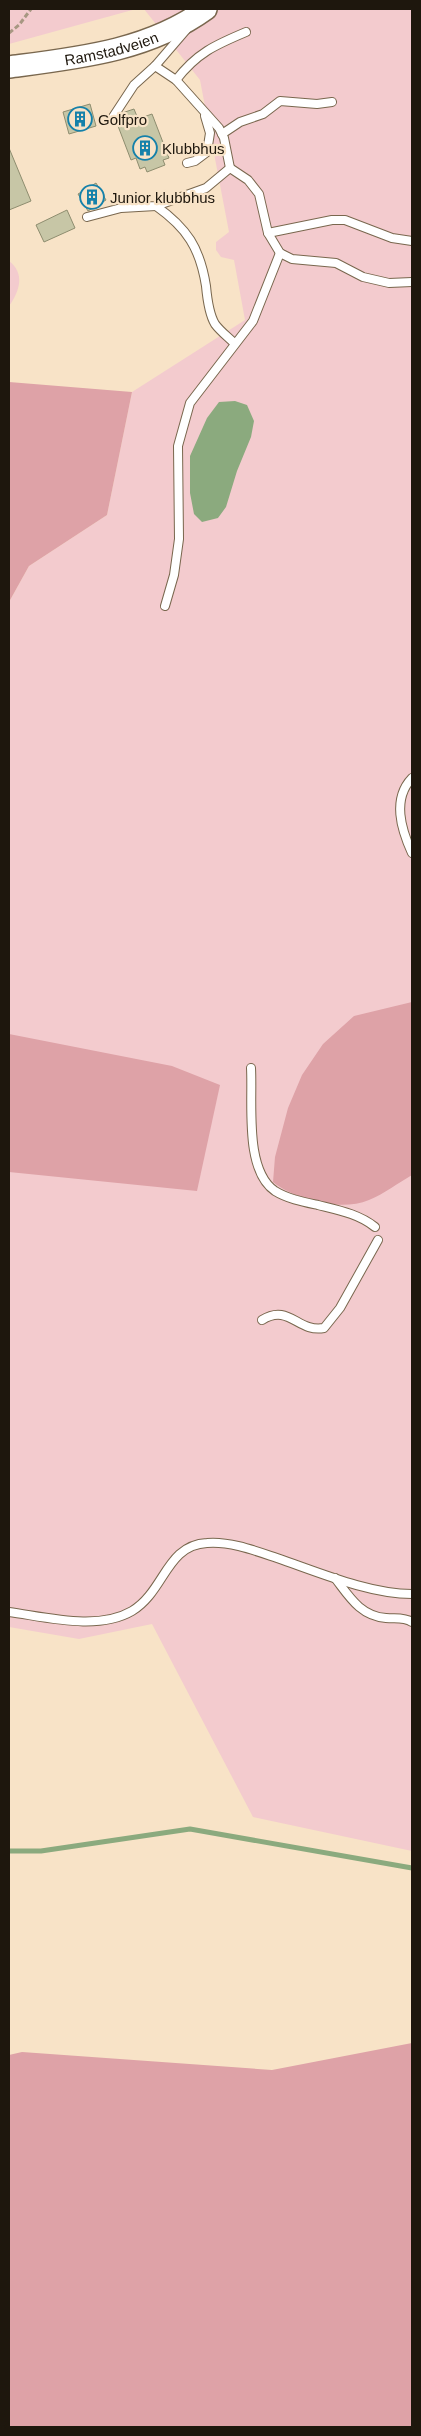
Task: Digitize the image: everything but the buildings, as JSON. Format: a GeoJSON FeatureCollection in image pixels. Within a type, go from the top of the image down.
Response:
{"type":"FeatureCollection","features":[{"type":"Feature","properties":{"kind":"street","name":"Ramstadveien"},"geometry":{"type":"LineString","coordinates":[[9,67],[93,56],[124,48],[152,38],[187,21],[206,9]]}},
{"type":"Feature","properties":{"kind":"lane"},"geometry":{"type":"LineString","coordinates":[[114,117],[134,85],[155,66],[187,29],[187,21]]}},
{"type":"Feature","properties":{"kind":"lane"},"geometry":{"type":"LineString","coordinates":[[176,80],[190,62],[246,32]]}},
{"type":"Feature","properties":{"kind":"lane"},"geometry":{"type":"LineString","coordinates":[[155,66],[176,80],[222,134],[230,168],[248,180],[259,194],[268,233],[280,253],[292,259],[336,263],[363,277],[389,283],[412,282]]}},
{"type":"Feature","properties":{"kind":"lane"},"geometry":{"type":"LineString","coordinates":[[222,134],[240,122],[263,114],[280,102],[332,102]]}},
{"type":"Feature","properties":{"kind":"lane"},"geometry":{"type":"LineString","coordinates":[[187,163],[195,161],[207,152],[210,133],[202,109]]}},
{"type":"Feature","properties":{"kind":"lane"},"geometry":{"type":"LineString","coordinates":[[87,217],[121,208],[156,206],[206,188],[230,168]]}},
{"type":"Feature","properties":{"kind":"lane"},"geometry":{"type":"LineString","coordinates":[[156,206],[171,217],[189,235],[202,263],[208,299],[215,323],[234,344]]}},
{"type":"Feature","properties":{"kind":"lane"},"geometry":{"type":"LineString","coordinates":[[268,233],[332,220],[344,220],[392,238],[412,241]]}},
{"type":"Feature","properties":{"kind":"lane"},"geometry":{"type":"LineString","coordinates":[[165,606],[174,575],[179,539],[178,446],[190,403],[253,320],[280,253]]}},
{"type":"Feature","properties":{"kind":"lane"},"geometry":{"type":"LineString","coordinates":[[412,778],[400,797],[401,822],[412,853]]}},
{"type":"Feature","properties":{"kind":"lane"},"geometry":{"type":"LineString","coordinates":[[251,1068],[253,1143],[258,1167],[268,1185],[286,1197],[351,1214],[368,1221],[375,1227]]}},
{"type":"Feature","properties":{"kind":"lane"},"geometry":{"type":"LineString","coordinates":[[262,1320],[269,1316],[280,1314],[306,1329],[324,1328],[340,1308],[378,1240]]}},
{"type":"Feature","properties":{"kind":"lane"},"geometry":{"type":"LineString","coordinates":[[9,1612],[79,1622],[102,1621],[132,1611],[157,1588],[176,1556],[190,1546],[208,1542],[249,1549],[335,1578],[397,1594],[412,1594]]}},
{"type":"Feature","properties":{"kind":"lane"},"geometry":{"type":"LineString","coordinates":[[335,1578],[357,1606],[370,1615],[384,1618],[406,1618],[412,1622]]}},
{"type":"Feature","properties":{"kind":"path"},"geometry":{"type":"LineString","coordinates":[[9,33],[19,25],[31,9]]}},
{"type":"Feature","properties":{"kind":"shaded area"},"geometry":{"type":"Polygon","coordinates":[[[9,9],[136,9],[9,44],[9,9]]]}},
{"type":"Feature","properties":{"kind":"shaded area"},"geometry":{"type":"Polygon","coordinates":[[[144,9],[412,9],[412,1851],[253,1817],[152,1624],[79,1639],[9,1627],[9,602],[29,566],[107,515],[132,392],[245,320],[234,260],[221,257],[216,250],[216,242],[229,232],[200,80],[144,9]]]}},
{"type":"Feature","properties":{"kind":"shaded area"},"geometry":{"type":"Polygon","coordinates":[[[9,261],[17,271],[19,282],[16,294],[9,306],[9,261]]]}},
{"type":"Feature","properties":{"kind":"shaded area"},"geometry":{"type":"Polygon","coordinates":[[[9,382],[132,392],[107,515],[29,566],[9,602],[9,382]]]}},
{"type":"Feature","properties":{"kind":"shaded area"},"geometry":{"type":"Polygon","coordinates":[[[235,401],[247,405],[254,421],[251,437],[237,471],[226,507],[218,518],[202,522],[194,514],[190,493],[190,456],[207,418],[219,402],[235,401]]]}},
{"type":"Feature","properties":{"kind":"shaded area"},"geometry":{"type":"Polygon","coordinates":[[[412,1002],[412,1175],[375,1198],[345,1205],[306,1199],[273,1182],[275,1157],[288,1108],[302,1075],[323,1044],[354,1016],[412,1002]]]}},
{"type":"Feature","properties":{"kind":"shaded area"},"geometry":{"type":"Polygon","coordinates":[[[9,1034],[172,1066],[220,1085],[197,1191],[9,1172],[9,1034]]]}},
{"type":"Feature","properties":{"kind":"shaded area"},"geometry":{"type":"Polygon","coordinates":[[[412,2043],[412,2427],[9,2427],[9,2055],[22,2052],[272,2070],[412,2043]]]}},
{"type":"Feature","properties":{"kind":"waterway"},"geometry":{"type":"LineString","coordinates":[[9,1851],[41,1851],[190,1829],[412,1868]]}},
{"type":"Feature","properties":{"kind":"place","name":"Golfpro"},"geometry":{"type":"Point","coordinates":[80,119]}},
{"type":"Feature","properties":{"kind":"place","name":"Klubbhus"},"geometry":{"type":"Point","coordinates":[145,148]}},
{"type":"Feature","properties":{"kind":"place","name":"Junior klubbhus"},"geometry":{"type":"Point","coordinates":[92,197]}}]}
